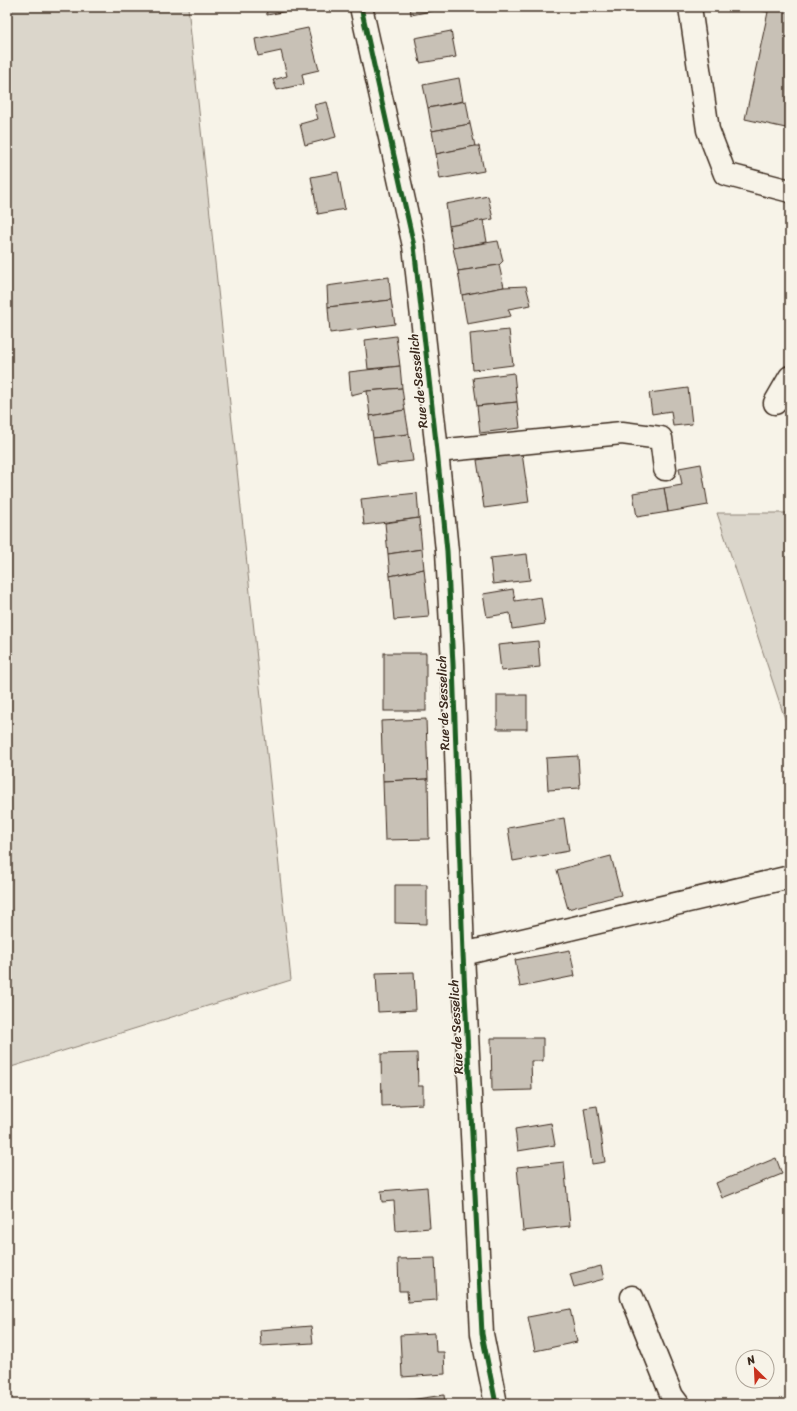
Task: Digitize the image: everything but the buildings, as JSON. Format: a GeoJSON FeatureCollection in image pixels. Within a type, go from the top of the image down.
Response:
{"type":"FeatureCollection","features":[{"type":"Feature","properties":{"kind":"street","name":"Rue de Sesselich"},"geometry":{"type":"LineString","coordinates":[[361,7],[414,246],[447,550],[453,664],[463,954],[482,1334],[496,1404]]}},
{"type":"Feature","properties":{"kind":"street"},"geometry":{"type":"LineString","coordinates":[[690,7],[708,130],[725,174],[790,191]]}},
{"type":"Feature","properties":{"kind":"street"},"geometry":{"type":"LineString","coordinates":[[774,403],[790,377]]}},
{"type":"Feature","properties":{"kind":"street"},"geometry":{"type":"LineString","coordinates":[[437,451],[622,433],[661,438],[665,469]]}},
{"type":"Feature","properties":{"kind":"street"},"geometry":{"type":"LineString","coordinates":[[463,954],[790,877]]}},
{"type":"Feature","properties":{"kind":"street"},"geometry":{"type":"LineString","coordinates":[[632,1297],[672,1396],[678,1404]]}},
{"type":"Feature","properties":{"kind":"shaded area"},"geometry":{"type":"Polygon","coordinates":[[[7,7],[188,7],[291,980],[8,1068],[7,7]]]}},
{"type":"Feature","properties":{"kind":"shaded area"},"geometry":{"type":"Polygon","coordinates":[[[717,513],[790,513],[790,734],[717,513]]]}},
{"type":"Feature","properties":{"kind":"cycle path"},"geometry":{"type":"LineString","coordinates":[[361,7],[414,246],[447,551],[453,664],[463,954],[482,1334],[496,1404]]}}]}
